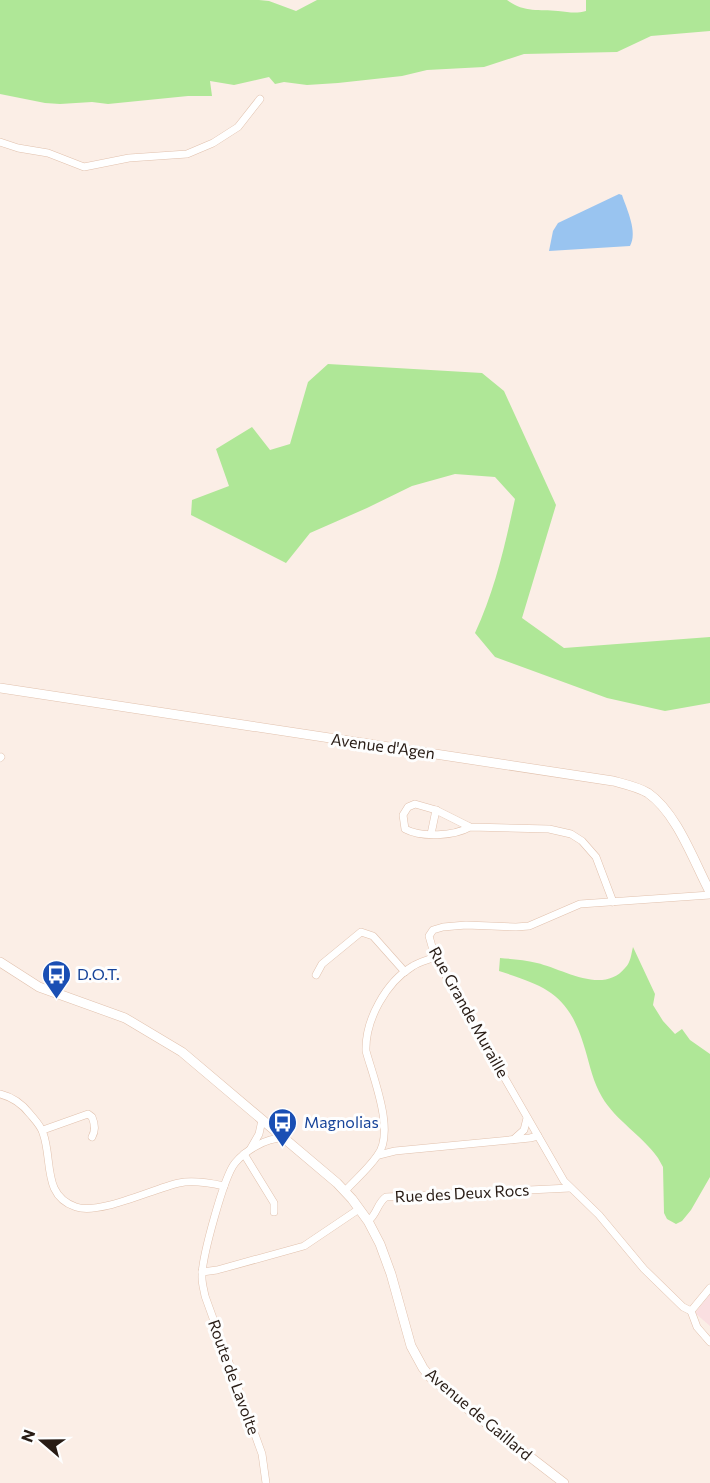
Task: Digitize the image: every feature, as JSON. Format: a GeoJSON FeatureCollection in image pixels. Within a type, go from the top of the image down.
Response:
{"type":"FeatureCollection","features":[{"type":"Feature","properties":{"kind":"street"},"geometry":{"type":"LineString","coordinates":[[0,142],[48,153],[84,167],[129,158],[187,154],[213,143],[238,127],[261,99]]}},
{"type":"Feature","properties":{"kind":"street","name":"Avenue d'Agen"},"geometry":{"type":"LineString","coordinates":[[0,688],[613,781],[642,790],[655,799],[673,822],[710,894]]}},
{"type":"Feature","properties":{"kind":"street"},"geometry":{"type":"LineString","coordinates":[[470,827],[463,831],[431,834],[408,831],[403,825],[403,815],[408,807],[415,804],[435,810],[470,827],[549,829],[571,834],[582,841],[596,857],[613,902]]}},
{"type":"Feature","properties":{"kind":"street"},"geometry":{"type":"LineString","coordinates":[[431,834],[435,810]]}},
{"type":"Feature","properties":{"kind":"street","name":"Rue Grande Muraille"},"geometry":{"type":"LineString","coordinates":[[691,1311],[683,1307],[644,1269],[598,1215],[570,1188],[556,1168],[435,957],[429,936],[433,930],[443,927],[529,926],[580,904],[710,894]]}},
{"type":"Feature","properties":{"kind":"street"},"geometry":{"type":"LineString","coordinates":[[316,975],[322,964],[361,932],[373,936],[405,972]]}},
{"type":"Feature","properties":{"kind":"street"},"geometry":{"type":"LineString","coordinates":[[395,1151],[389,1146],[384,1117],[366,1051],[366,1041],[371,1017],[379,1002],[413,965],[435,957]]}},
{"type":"Feature","properties":{"kind":"street","name":"Avenue de Gaillard"},"geometry":{"type":"LineString","coordinates":[[0,962],[39,987],[120,1016],[182,1052],[345,1191],[368,1221],[380,1244],[411,1346],[423,1368],[430,1377],[468,1409],[564,1483]]}},
{"type":"Feature","properties":{"kind":"street"},"geometry":{"type":"LineString","coordinates":[[0,1094],[26,1109],[43,1130],[48,1151],[50,1180],[55,1192],[64,1201],[77,1208],[102,1207],[181,1183],[204,1182],[224,1186]]}},
{"type":"Feature","properties":{"kind":"street"},"geometry":{"type":"LineString","coordinates":[[43,1130],[88,1114],[92,1117],[94,1126],[92,1137]]}},
{"type":"Feature","properties":{"kind":"street"},"geometry":{"type":"LineString","coordinates":[[345,1191],[379,1155],[383,1142],[384,1117]]}},
{"type":"Feature","properties":{"kind":"street"},"geometry":{"type":"LineString","coordinates":[[513,1139],[524,1130],[527,1118]]}},
{"type":"Feature","properties":{"kind":"street"},"geometry":{"type":"LineString","coordinates":[[247,1153],[259,1134],[262,1120]]}},
{"type":"Feature","properties":{"kind":"street"},"geometry":{"type":"LineString","coordinates":[[379,1155],[395,1151],[538,1136]]}},
{"type":"Feature","properties":{"kind":"street"},"geometry":{"type":"LineString","coordinates":[[283,1138],[269,1139],[232,1166],[224,1186],[202,1272],[304,1246],[359,1209]]}},
{"type":"Feature","properties":{"kind":"street"},"geometry":{"type":"LineString","coordinates":[[247,1153],[274,1203],[274,1212]]}},
{"type":"Feature","properties":{"kind":"street","name":"Rue des Deux Rocs"},"geometry":{"type":"LineString","coordinates":[[368,1221],[386,1197],[570,1188]]}},
{"type":"Feature","properties":{"kind":"street","name":"Route de Lavolte"},"geometry":{"type":"LineString","coordinates":[[202,1272],[205,1296],[262,1454],[266,1483]]}},
{"type":"Feature","properties":{"kind":"street"},"geometry":{"type":"LineString","coordinates":[[710,1288],[691,1311],[697,1327],[710,1342]]}},
{"type":"Feature","properties":{"kind":"shaded area"},"geometry":{"type":"Polygon","coordinates":[[[710,1294],[710,1326],[695,1313],[710,1294]]]}},
{"type":"Feature","properties":{"kind":"green space"},"geometry":{"type":"Polygon","coordinates":[[[0,0],[259,0],[269,1],[296,11],[317,0],[507,0],[526,9],[575,13],[586,11],[586,0],[710,0],[710,31],[651,36],[617,52],[524,54],[484,67],[427,70],[402,76],[307,85],[284,82],[275,84],[269,77],[234,85],[210,81],[212,96],[188,96],[108,104],[92,102],[60,104],[0,94],[0,0]]]}},
{"type":"Feature","properties":{"kind":"green space"},"geometry":{"type":"Polygon","coordinates":[[[328,364],[482,373],[504,391],[556,505],[522,618],[564,648],[710,637],[710,703],[665,711],[607,698],[495,657],[475,633],[494,584],[515,499],[495,477],[455,474],[412,486],[310,533],[286,563],[191,515],[192,500],[229,486],[216,449],[252,427],[270,450],[290,444],[308,382],[328,364]]]}},
{"type":"Feature","properties":{"kind":"green space"},"geometry":{"type":"Polygon","coordinates":[[[633,947],[655,994],[653,1005],[663,1021],[675,1034],[682,1029],[690,1040],[710,1054],[710,1177],[691,1210],[682,1221],[676,1224],[667,1219],[664,1213],[663,1167],[652,1150],[614,1113],[602,1097],[572,1016],[555,996],[544,988],[499,971],[500,958],[537,963],[582,978],[606,979],[616,976],[627,966],[633,947]]]}},
{"type":"Feature","properties":{"kind":"water"},"geometry":{"type":"Polygon","coordinates":[[[619,194],[622,195],[631,221],[633,234],[630,246],[549,251],[553,231],[558,223],[619,194]]]}},
{"type":"Feature","properties":{"kind":"place","name":"D.O.T."},"geometry":{"type":"Point","coordinates":[56,1000]}},
{"type":"Feature","properties":{"kind":"place","name":"Magnolias"},"geometry":{"type":"Point","coordinates":[283,1148]}}]}
